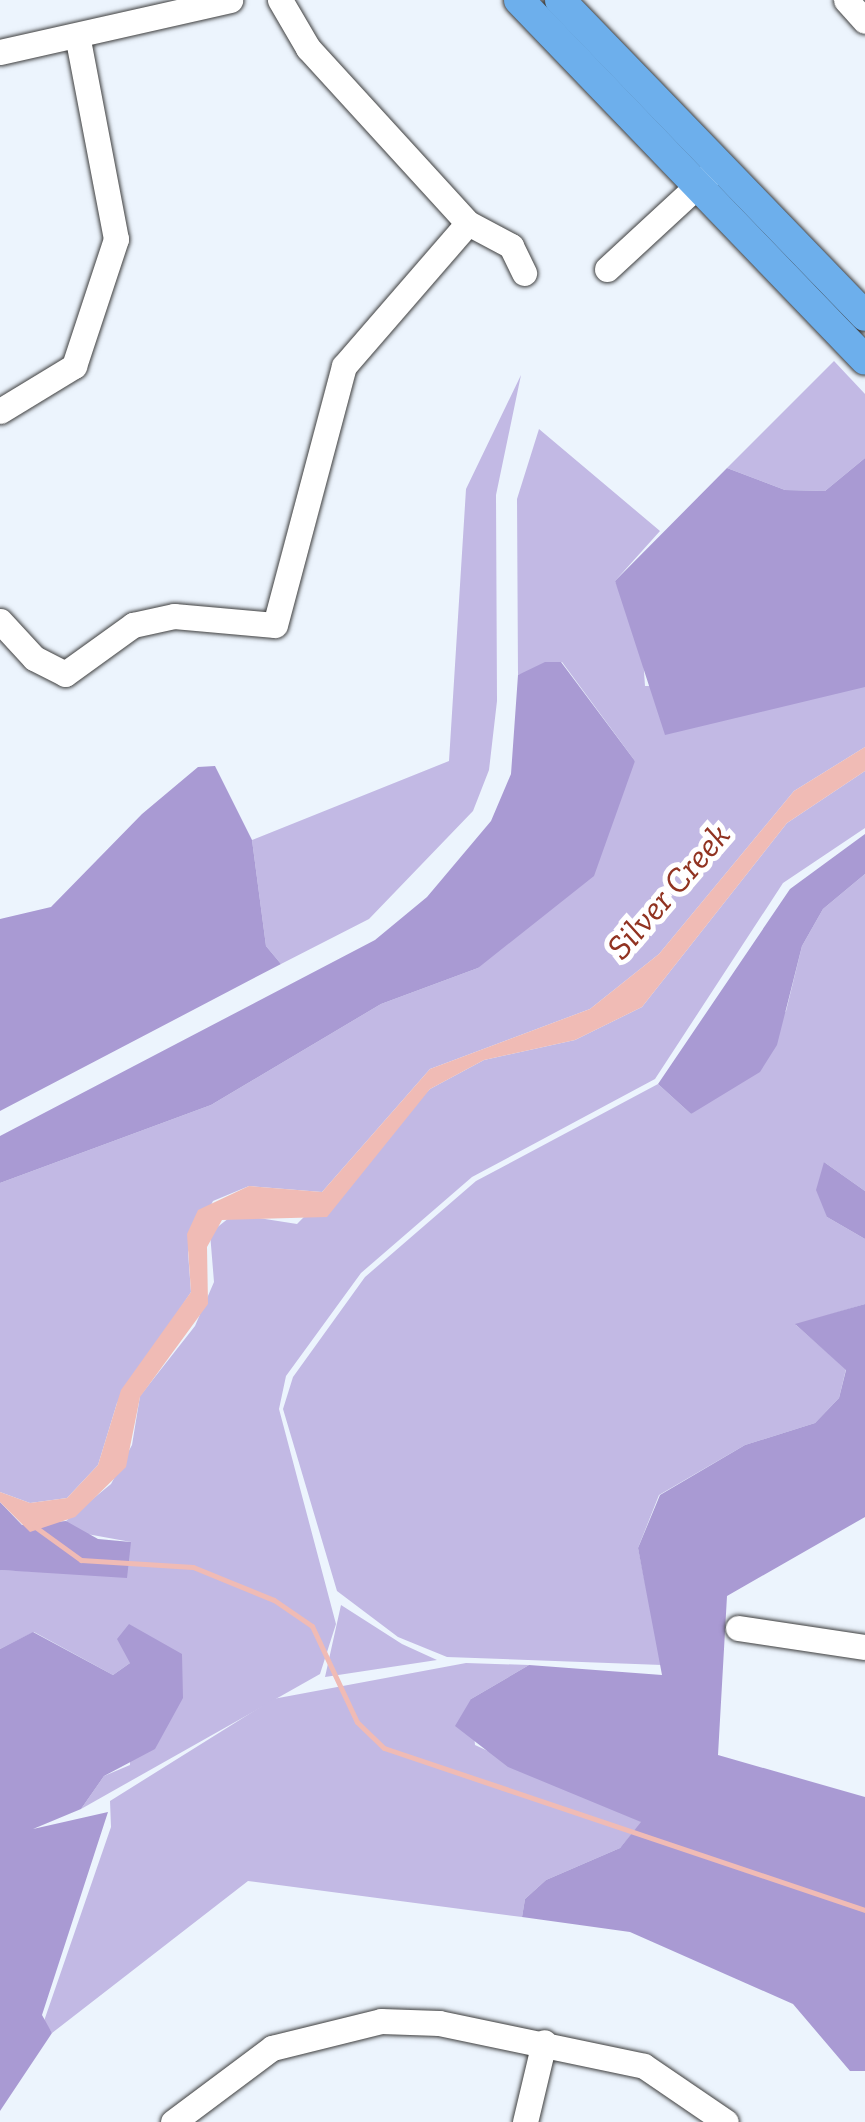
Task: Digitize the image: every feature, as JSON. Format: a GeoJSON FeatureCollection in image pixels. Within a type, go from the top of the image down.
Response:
{"type":"FeatureCollection","features":[{"type":"Feature","properties":{"kind":"main road"},"geometry":{"type":"LineString","coordinates":[[519,0],[865,360]]}},
{"type":"Feature","properties":{"kind":"main road"},"geometry":{"type":"LineString","coordinates":[[560,0],[865,316]]}},
{"type":"Feature","properties":{"kind":"street"},"geometry":{"type":"LineString","coordinates":[[0,52],[78,39],[230,0]]}},
{"type":"Feature","properties":{"kind":"street"},"geometry":{"type":"LineString","coordinates":[[280,0],[308,48],[468,224],[511,246],[524,273]]}},
{"type":"Feature","properties":{"kind":"street"},"geometry":{"type":"LineString","coordinates":[[846,0],[865,21]]}},
{"type":"Feature","properties":{"kind":"street"},"geometry":{"type":"LineString","coordinates":[[0,411],[74,366],[116,239],[78,39]]}},
{"type":"Feature","properties":{"kind":"street"},"geometry":{"type":"LineString","coordinates":[[607,269],[718,166]]}},
{"type":"Feature","properties":{"kind":"street"},"geometry":{"type":"LineString","coordinates":[[0,621],[34,658],[65,674],[133,624],[174,616],[275,624],[344,366],[468,224]]}},
{"type":"Feature","properties":{"kind":"street"},"geometry":{"type":"LineString","coordinates":[[738,1628],[865,1647]]}},
{"type":"Feature","properties":{"kind":"street"},"geometry":{"type":"LineString","coordinates":[[173,2122],[272,2048],[325,2028],[439,2024],[544,2042],[644,2066],[726,2122]]}},
{"type":"Feature","properties":{"kind":"street"},"geometry":{"type":"LineString","coordinates":[[524,2122],[544,2042]]}},
{"type":"Feature","properties":{"kind":"shaded area"},"geometry":{"type":"Polygon","coordinates":[[[834,361],[865,394],[865,458],[825,491],[785,490],[727,468],[834,361]]]}},
{"type":"Feature","properties":{"kind":"shaded area"},"geometry":{"type":"Polygon","coordinates":[[[521,375],[496,495],[497,701],[489,770],[473,811],[369,919],[281,964],[266,946],[252,840],[449,761],[466,489],[521,375]]]}},
{"type":"Feature","properties":{"kind":"shaded area"},"geometry":{"type":"Polygon","coordinates":[[[539,429],[660,531],[615,581],[642,642],[645,686],[865,687],[865,747],[794,791],[659,954],[590,1009],[430,1069],[322,1192],[249,1186],[213,1201],[188,1252],[191,1292],[117,1403],[98,1465],[67,1498],[30,1503],[0,1492],[0,1183],[211,1105],[381,1004],[478,968],[635,761],[562,662],[518,675],[517,499],[539,429]]]}},
{"type":"Feature","properties":{"kind":"shaded area"},"geometry":{"type":"Polygon","coordinates":[[[865,458],[865,687],[665,735],[615,581],[727,468],[785,490],[825,491],[865,458]]]}},
{"type":"Feature","properties":{"kind":"shaded area"},"geometry":{"type":"Polygon","coordinates":[[[545,662],[561,662],[635,761],[594,876],[478,968],[381,1004],[211,1105],[0,1183],[0,1136],[375,940],[427,897],[491,821],[511,774],[518,675],[545,662]]]}},
{"type":"Feature","properties":{"kind":"shaded area"},"geometry":{"type":"Polygon","coordinates":[[[865,747],[865,771],[787,823],[642,1007],[575,1040],[484,1060],[430,1089],[327,1217],[222,1220],[207,1247],[208,1304],[140,1397],[126,1467],[75,1517],[30,1532],[0,1502],[0,1492],[30,1503],[67,1498],[98,1465],[121,1390],[191,1292],[187,1234],[198,1210],[249,1186],[322,1192],[430,1069],[590,1009],[659,954],[794,791],[865,747]]]}},
{"type":"Feature","properties":{"kind":"shaded area"},"geometry":{"type":"Polygon","coordinates":[[[215,766],[252,840],[266,946],[281,964],[0,1111],[0,919],[51,907],[142,814],[198,767],[215,766]]]}},
{"type":"Feature","properties":{"kind":"shaded area"},"geometry":{"type":"Polygon","coordinates":[[[865,771],[865,828],[783,883],[655,1079],[472,1177],[361,1273],[286,1376],[279,1409],[336,1624],[320,1674],[81,1809],[104,1776],[130,1765],[130,1663],[113,1675],[34,1632],[0,1649],[0,1570],[49,1572],[131,1542],[76,1532],[66,1521],[111,1484],[132,1445],[140,1396],[195,1326],[214,1282],[210,1233],[234,1214],[297,1224],[430,1089],[484,1060],[575,1040],[642,1007],[787,823],[865,771]]]}},
{"type":"Feature","properties":{"kind":"shaded area"},"geometry":{"type":"Polygon","coordinates":[[[865,834],[865,874],[823,909],[802,946],[777,1045],[760,1072],[691,1114],[658,1084],[790,889],[865,834]]]}},
{"type":"Feature","properties":{"kind":"shaded area"},"geometry":{"type":"Polygon","coordinates":[[[865,874],[865,1191],[824,1162],[827,1217],[865,1239],[865,1304],[796,1325],[846,1369],[839,1398],[815,1423],[745,1445],[659,1495],[638,1548],[662,1665],[447,1657],[398,1637],[337,1591],[283,1409],[293,1377],[365,1277],[476,1181],[658,1084],[691,1114],[786,1011],[802,946],[823,909],[865,874]]]}},
{"type":"Feature","properties":{"kind":"shaded area"},"geometry":{"type":"Polygon","coordinates":[[[824,1162],[865,1191],[865,1239],[827,1217],[816,1190],[824,1162]]]}},
{"type":"Feature","properties":{"kind":"shaded area"},"geometry":{"type":"Polygon","coordinates":[[[865,1304],[865,1517],[727,1596],[718,1755],[865,1797],[865,2071],[850,2071],[793,2004],[630,1932],[522,1917],[525,1899],[546,1880],[620,1848],[641,1822],[508,1767],[455,1726],[471,1699],[529,1665],[662,1675],[638,1548],[660,1495],[745,1445],[815,1423],[839,1398],[846,1370],[795,1324],[865,1304]]]}},
{"type":"Feature","properties":{"kind":"shaded area"},"geometry":{"type":"Polygon","coordinates":[[[0,1502],[22,1525],[66,1521],[98,1539],[131,1542],[127,1578],[0,1570],[0,1502]]]}},
{"type":"Feature","properties":{"kind":"shaded area"},"geometry":{"type":"Polygon","coordinates":[[[341,1605],[402,1644],[437,1660],[325,1677],[341,1605]]]}},
{"type":"Feature","properties":{"kind":"shaded area"},"geometry":{"type":"Polygon","coordinates":[[[129,1624],[182,1654],[183,1698],[155,1749],[104,1776],[81,1809],[33,1829],[108,1812],[42,2015],[52,2033],[0,2111],[0,1649],[33,1632],[113,1675],[130,1663],[117,1639],[129,1624]]]}},
{"type":"Feature","properties":{"kind":"shaded area"},"geometry":{"type":"Polygon","coordinates":[[[466,1663],[529,1665],[471,1699],[475,1745],[642,1822],[620,1848],[546,1880],[525,1899],[522,1917],[248,1881],[52,2033],[44,2021],[111,1827],[110,1801],[273,1699],[466,1663]]]}},
{"type":"Feature","properties":{"kind":"waterway"},"geometry":{"type":"LineString","coordinates":[[34,1526],[81,1560],[193,1567],[274,1600],[312,1626],[357,1722],[384,1748],[865,1910]]}},
{"type":"Feature","properties":{"kind":"water label","name":"Silver Creek"},"geometry":{"type":"Point","coordinates":[668,891]}}]}
